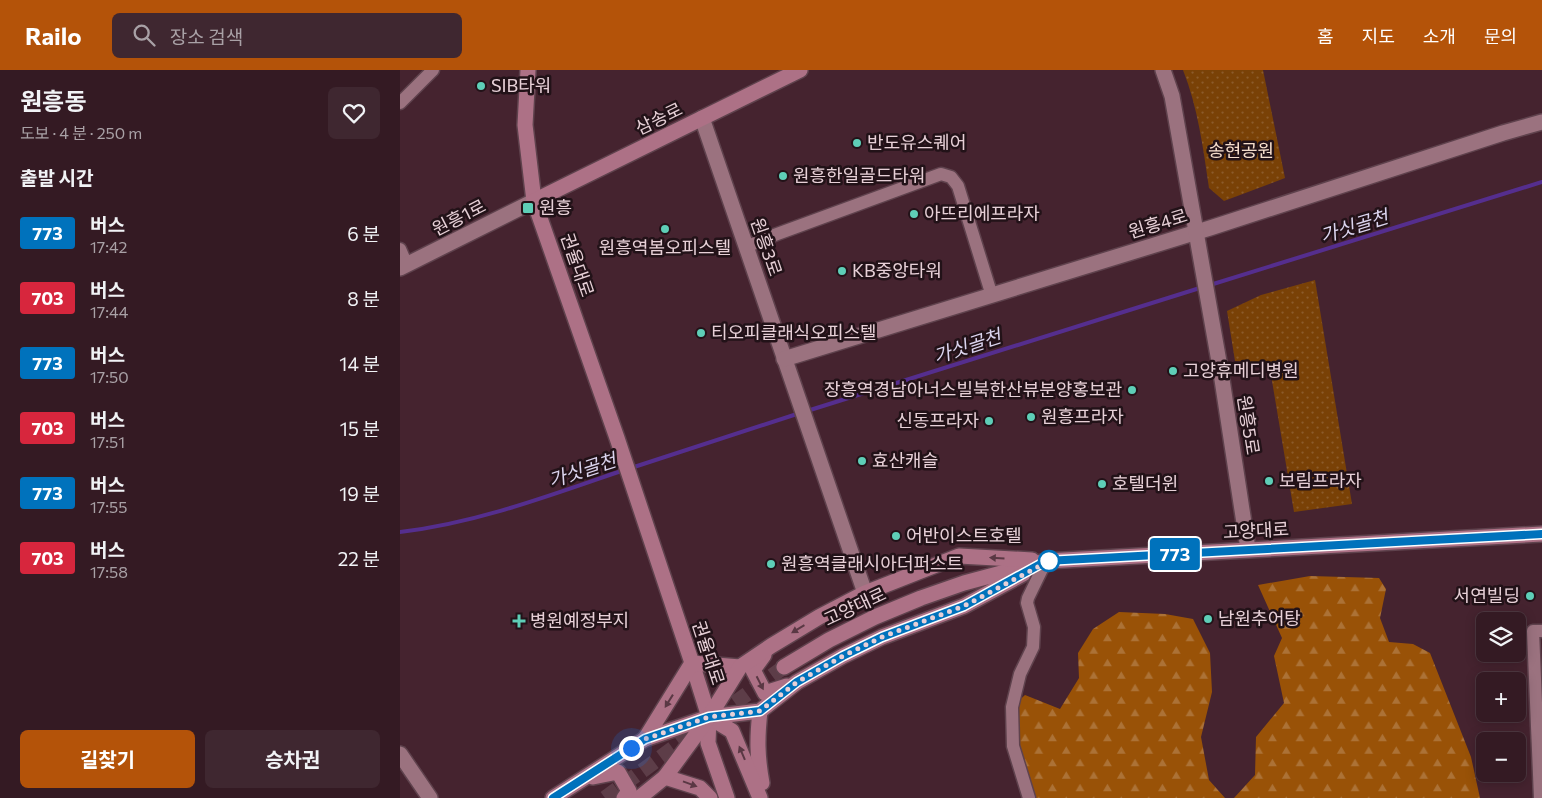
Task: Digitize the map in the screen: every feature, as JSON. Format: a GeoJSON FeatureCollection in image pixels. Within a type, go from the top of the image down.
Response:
{"type":"FeatureCollection","features":[{"type":"Feature","properties":{"kind":"main road","name":"권율대로"},"geometry":{"type":"LineString","coordinates":[[528,70],[525,124],[534,201],[634,487],[692,663],[709,717],[708,743],[727,798]]}},
{"type":"Feature","properties":{"kind":"main road","name":"삼송로"},"geometry":{"type":"LineString","coordinates":[[534,201],[800,70]]}},
{"type":"Feature","properties":{"kind":"main road","name":"고양대로"},"geometry":{"type":"LineString","coordinates":[[784,667],[844,632],[921,598],[964,583],[1046,561],[1542,534]]}},
{"type":"Feature","properties":{"kind":"main road"},"geometry":{"type":"LineString","coordinates":[[639,798],[665,777],[709,717],[740,667],[819,617],[865,593],[959,556],[1046,561]]}},
{"type":"Feature","properties":{"kind":"main road"},"geometry":{"type":"LineString","coordinates":[[553,798],[645,739],[709,717],[760,711],[797,682],[843,656],[882,637],[964,606],[1046,561]]}},
{"type":"Feature","properties":{"kind":"main road"},"geometry":{"type":"LineString","coordinates":[[771,646],[753,670],[765,693],[797,682]]}},
{"type":"Feature","properties":{"kind":"main road"},"geometry":{"type":"LineString","coordinates":[[645,739],[692,663],[740,667]]}},
{"type":"Feature","properties":{"kind":"main road"},"geometry":{"type":"LineString","coordinates":[[760,711],[757,757],[765,798]]}},
{"type":"Feature","properties":{"kind":"main road"},"geometry":{"type":"LineString","coordinates":[[709,717],[732,731],[760,798]]}},
{"type":"Feature","properties":{"kind":"main road"},"geometry":{"type":"LineString","coordinates":[[584,778],[618,772],[629,791],[624,798]]}},
{"type":"Feature","properties":{"kind":"main road"},"geometry":{"type":"LineString","coordinates":[[665,777],[700,788],[710,798]]}},
{"type":"Feature","properties":{"kind":"street"},"geometry":{"type":"LineString","coordinates":[[400,103],[433,70]]}},
{"type":"Feature","properties":{"kind":"street"},"geometry":{"type":"LineString","coordinates":[[1163,70],[1172,96],[1196,232]]}},
{"type":"Feature","properties":{"kind":"street","name":"원흥3로"},"geometry":{"type":"LineString","coordinates":[[702,118],[865,593]]}},
{"type":"Feature","properties":{"kind":"street","name":"원흥4로"},"geometry":{"type":"LineString","coordinates":[[784,359],[992,296],[1542,122]]}},
{"type":"Feature","properties":{"kind":"street"},"geometry":{"type":"LineString","coordinates":[[746,248],[769,237],[941,174],[951,177],[958,186],[992,296]]}},
{"type":"Feature","properties":{"kind":"street","name":"원흥1로"},"geometry":{"type":"LineString","coordinates":[[404,267],[534,201]]}},
{"type":"Feature","properties":{"kind":"street","name":"원흥5로"},"geometry":{"type":"LineString","coordinates":[[1196,232],[1222,373],[1248,549]]}},
{"type":"Feature","properties":{"kind":"street"},"geometry":{"type":"LineString","coordinates":[[400,249],[404,267]]}},
{"type":"Feature","properties":{"kind":"street"},"geometry":{"type":"LineString","coordinates":[[1030,798],[1012,746],[1012,707],[1020,674],[1033,647],[1034,627],[1027,603],[1028,598],[1046,561]]}},
{"type":"Feature","properties":{"kind":"street"},"geometry":{"type":"LineString","coordinates":[[1540,798],[1533,631],[1542,631]]}},
{"type":"Feature","properties":{"kind":"street"},"geometry":{"type":"LineString","coordinates":[[400,754],[430,798]]}},
{"type":"Feature","properties":{"kind":"green space","name":"송현공원"},"geometry":{"type":"Polygon","coordinates":[[[1183,70],[1263,70],[1285,178],[1224,201],[1209,188],[1196,113],[1183,70]]]}},
{"type":"Feature","properties":{"kind":"green space"},"geometry":{"type":"Polygon","coordinates":[[[1315,280],[1352,504],[1294,512],[1269,363],[1235,361],[1227,311],[1261,295],[1315,280]]]}},
{"type":"Feature","properties":{"kind":"green space"},"geometry":{"type":"Polygon","coordinates":[[[1310,576],[1379,578],[1386,589],[1380,618],[1389,642],[1413,644],[1430,653],[1471,757],[1480,798],[1234,798],[1255,775],[1256,737],[1284,703],[1274,656],[1282,638],[1258,585],[1310,576]]]}},
{"type":"Feature","properties":{"kind":"green space"},"geometry":{"type":"Polygon","coordinates":[[[1119,612],[1165,614],[1193,619],[1210,653],[1212,692],[1201,737],[1209,780],[1225,798],[1035,798],[1013,746],[1012,707],[1025,695],[1060,709],[1079,678],[1078,653],[1093,629],[1119,612]]]}},
{"type":"Feature","properties":{"kind":"waterway","name":"가싯골천"},"geometry":{"type":"LineString","coordinates":[[1210,285],[1542,182]]}},
{"type":"Feature","properties":{"kind":"waterway","name":"가싯골천"},"geometry":{"type":"LineString","coordinates":[[807,411],[1203,287]]}},
{"type":"Feature","properties":{"kind":"waterway","name":"가싯골천"},"geometry":{"type":"LineString","coordinates":[[631,468],[800,413]]}},
{"type":"Feature","properties":{"kind":"waterway","name":"가싯골천"},"geometry":{"type":"LineString","coordinates":[[400,532],[457,522],[514,507],[624,470]]}},
{"type":"Feature","properties":{"kind":"tunnel"},"geometry":{"type":"LineString","coordinates":[[605,798],[784,667]]}},
{"type":"Feature","properties":{"kind":"bus line","name":"773"},"geometry":{"type":"LineString","coordinates":[[553,798],[645,739],[709,717],[760,711],[797,682],[843,656],[882,637],[964,606],[1046,561],[1542,534]]}},
{"type":"Feature","properties":{"kind":"place","name":"SIB타워"},"geometry":{"type":"Point","coordinates":[481,86]}},
{"type":"Feature","properties":{"kind":"place","name":"반도유스퀘어"},"geometry":{"type":"Point","coordinates":[857,143]}},
{"type":"Feature","properties":{"kind":"place","name":"원흥한일골드타워"},"geometry":{"type":"Point","coordinates":[783,176]}},
{"type":"Feature","properties":{"kind":"place","name":"원흥"},"geometry":{"type":"Point","coordinates":[528,208]}},
{"type":"Feature","properties":{"kind":"place","name":"아뜨리에프라자"},"geometry":{"type":"Point","coordinates":[914,214]}},
{"type":"Feature","properties":{"kind":"place","name":"원흥역봄오피스텔"},"geometry":{"type":"Point","coordinates":[665,229]}},
{"type":"Feature","properties":{"kind":"place","name":"KB중앙타워"},"geometry":{"type":"Point","coordinates":[842,271]}},
{"type":"Feature","properties":{"kind":"place","name":"티오피클래식오피스텔"},"geometry":{"type":"Point","coordinates":[701,333]}},
{"type":"Feature","properties":{"kind":"place","name":"고양휴메디병원"},"geometry":{"type":"Point","coordinates":[1173,371]}},
{"type":"Feature","properties":{"kind":"place","name":"장흥역경남아너스빌북한산뷰분양홍보관"},"geometry":{"type":"Point","coordinates":[1132,390]}},
{"type":"Feature","properties":{"kind":"place","name":"원흥프라자"},"geometry":{"type":"Point","coordinates":[1031,417]}},
{"type":"Feature","properties":{"kind":"place","name":"신동프라자"},"geometry":{"type":"Point","coordinates":[989,421]}},
{"type":"Feature","properties":{"kind":"place","name":"효산캐슬"},"geometry":{"type":"Point","coordinates":[862,461]}},
{"type":"Feature","properties":{"kind":"place","name":"보림프라자"},"geometry":{"type":"Point","coordinates":[1269,481]}},
{"type":"Feature","properties":{"kind":"place","name":"호텔더윈"},"geometry":{"type":"Point","coordinates":[1102,484]}},
{"type":"Feature","properties":{"kind":"place","name":"어반이스트호텔"},"geometry":{"type":"Point","coordinates":[896,536]}},
{"type":"Feature","properties":{"kind":"place","name":"원흥역클래시아더퍼스트"},"geometry":{"type":"Point","coordinates":[771,564]}},
{"type":"Feature","properties":{"kind":"place","name":"서연빌딩"},"geometry":{"type":"Point","coordinates":[1530,596]}},
{"type":"Feature","properties":{"kind":"place","name":"남원추어탕"},"geometry":{"type":"Point","coordinates":[1208,619]}},
{"type":"Feature","properties":{"kind":"place","name":"병원예정부지"},"geometry":{"type":"Point","coordinates":[519,621]}},
{"type":"Feature","properties":{"kind":"route"},"geometry":{"type":"LineString","coordinates":[[631,748],[645,739],[709,717],[760,711],[797,682],[843,656],[882,637],[964,606],[1049,561]]}}]}
